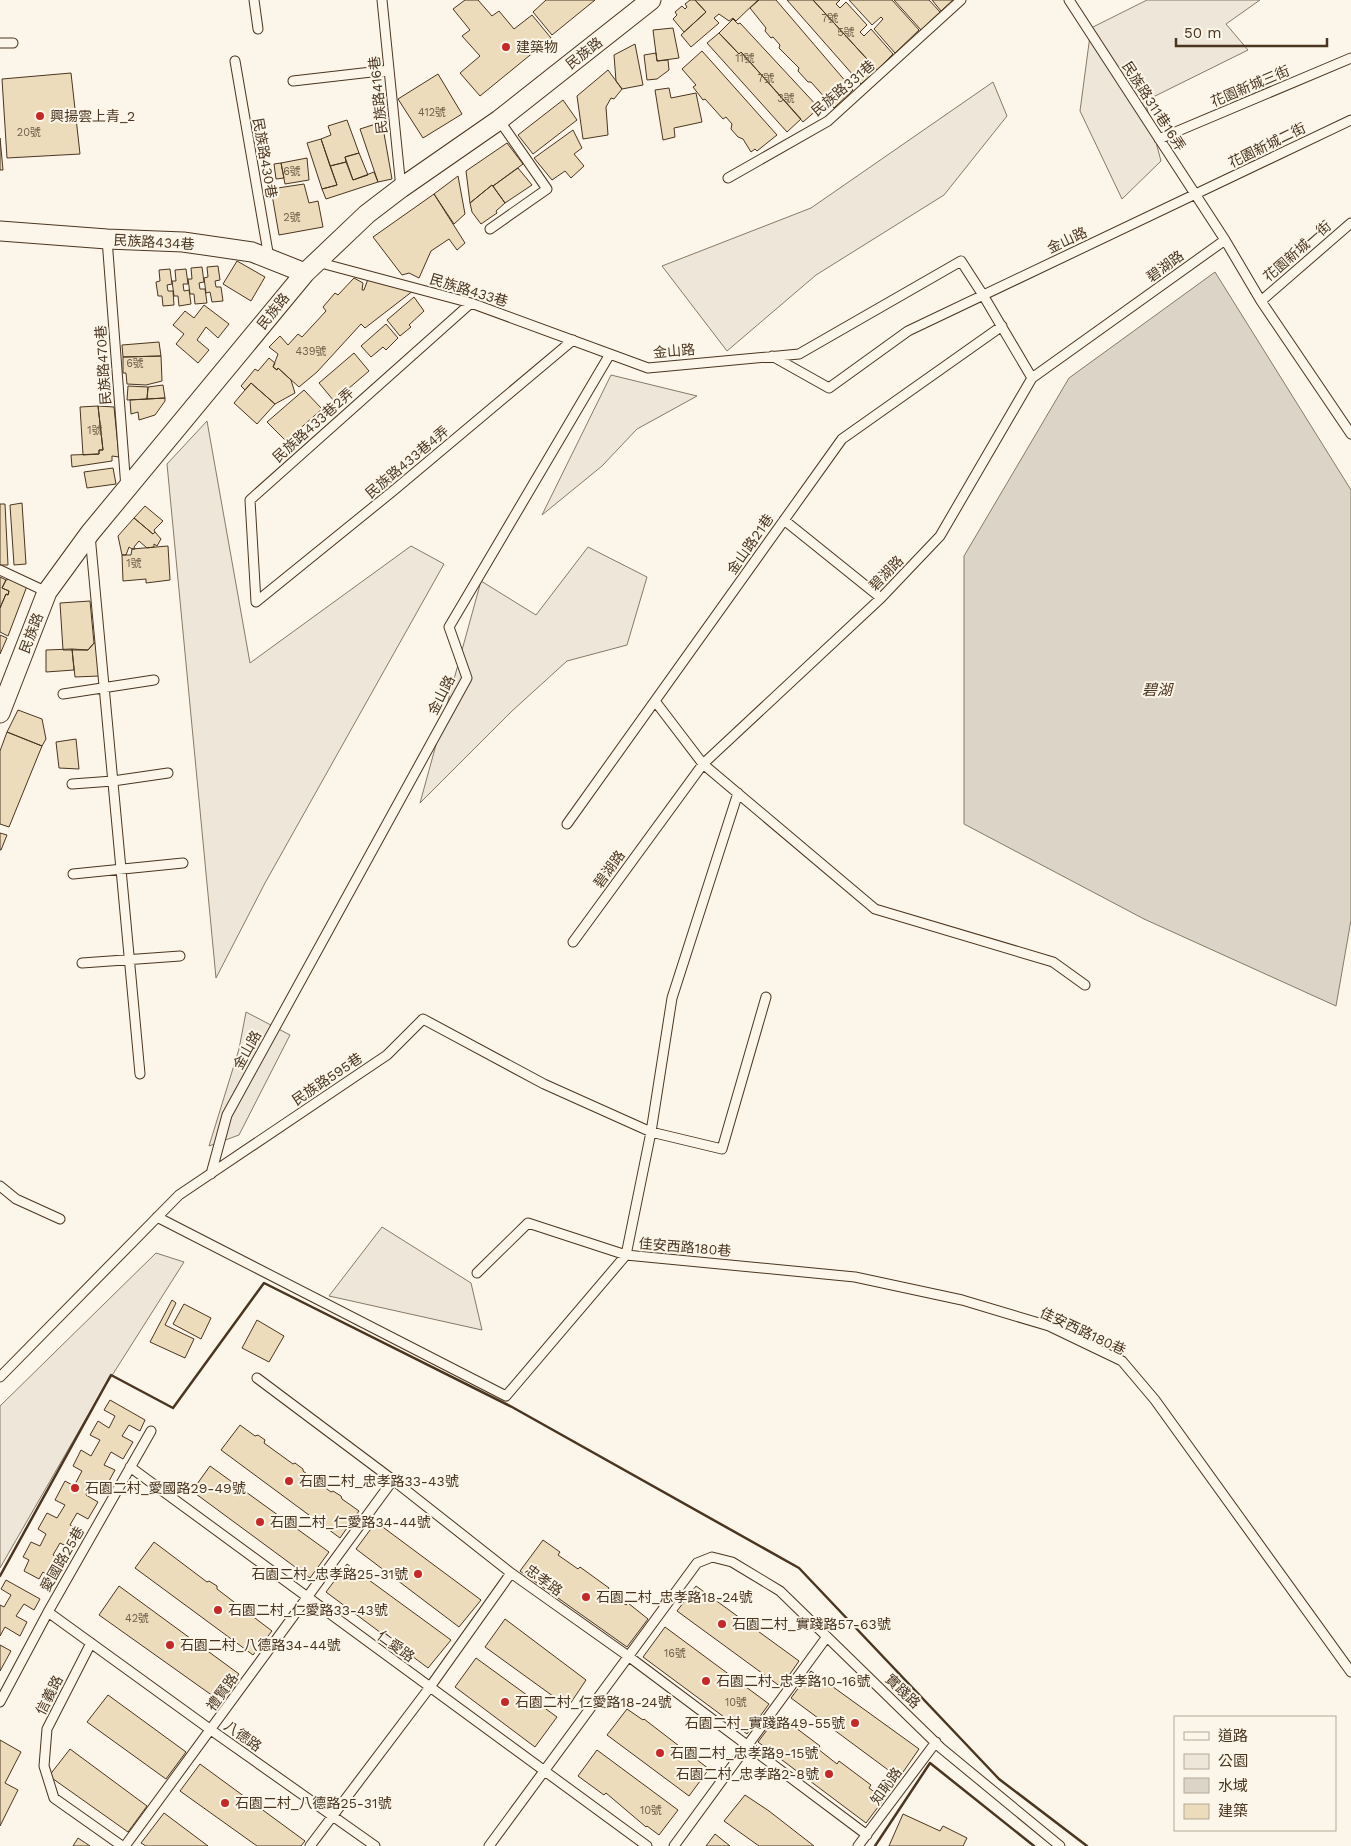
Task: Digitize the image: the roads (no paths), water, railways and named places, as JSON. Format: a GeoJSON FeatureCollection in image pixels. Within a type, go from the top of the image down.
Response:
{"type":"FeatureCollection","features":[{"type":"Feature","properties":{"kind":"street","name":"民族路"},"geometry":{"type":"LineString","coordinates":[[0,713],[46,592],[126,488],[311,267],[367,214],[499,120],[652,0]]}},
{"type":"Feature","properties":{"kind":"street","name":"民族路434巷"},"geometry":{"type":"LineString","coordinates":[[0,231],[107,239],[184,242],[252,252],[269,259],[311,267]]}},
{"type":"Feature","properties":{"kind":"lane"},"geometry":{"type":"LineString","coordinates":[[254,0],[258,29]]}},
{"type":"Feature","properties":{"kind":"lane","name":"民族路416巷"},"geometry":{"type":"LineString","coordinates":[[382,0],[401,188]]}},
{"type":"Feature","properties":{"kind":"lane","name":"民族路331巷"},"geometry":{"type":"LineString","coordinates":[[728,178],[828,121],[961,0]]}},
{"type":"Feature","properties":{"kind":"lane","name":"民族路311巷16弄"},"geometry":{"type":"LineString","coordinates":[[1069,0],[1225,240],[1260,301],[1351,434]]}},
{"type":"Feature","properties":{"kind":"lane"},"geometry":{"type":"LineString","coordinates":[[0,43],[13,43]]}},
{"type":"Feature","properties":{"kind":"lane","name":"花園新城三街"},"geometry":{"type":"LineString","coordinates":[[1159,139],[1351,58]]}},
{"type":"Feature","properties":{"kind":"lane","name":"民族路430巷"},"geometry":{"type":"LineString","coordinates":[[234,61],[269,259]]}},
{"type":"Feature","properties":{"kind":"lane"},"geometry":{"type":"LineString","coordinates":[[293,81],[389,70]]}},
{"type":"Feature","properties":{"kind":"lane"},"geometry":{"type":"LineString","coordinates":[[490,229],[547,189],[499,120]]}},
{"type":"Feature","properties":{"kind":"lane","name":"花園新城二街"},"geometry":{"type":"LineString","coordinates":[[1195,195],[1351,120]]}},
{"type":"Feature","properties":{"kind":"lane","name":"金山路"},"geometry":{"type":"LineString","coordinates":[[772,356],[829,388],[908,330],[1195,195]]}},
{"type":"Feature","properties":{"kind":"lane","name":"花園新城一街"},"geometry":{"type":"LineString","coordinates":[[1260,301],[1351,223]]}},
{"type":"Feature","properties":{"kind":"lane","name":"民族路470巷"},"geometry":{"type":"LineString","coordinates":[[107,239],[126,488]]}},
{"type":"Feature","properties":{"kind":"lane","name":"碧湖路"},"geometry":{"type":"LineString","coordinates":[[574,942],[703,764],[881,598],[940,536],[1032,378],[1225,240]]}},
{"type":"Feature","properties":{"kind":"lane","name":"金山路"},"geometry":{"type":"LineString","coordinates":[[211,1174],[227,1115],[466,678],[449,626],[610,354],[648,368],[799,354],[961,261],[984,295]]}},
{"type":"Feature","properties":{"kind":"lane","name":"民族路433巷"},"geometry":{"type":"LineString","coordinates":[[311,267],[471,303],[610,354]]}},
{"type":"Feature","properties":{"kind":"lane"},"geometry":{"type":"LineString","coordinates":[[984,295],[1032,378]]}},
{"type":"Feature","properties":{"kind":"lane","name":"民族路433巷2弄"},"geometry":{"type":"LineString","coordinates":[[256,602],[250,500],[471,303]]}},
{"type":"Feature","properties":{"kind":"lane","name":"金山路21巷"},"geometry":{"type":"LineString","coordinates":[[567,824],[842,439],[1002,326]]}},
{"type":"Feature","properties":{"kind":"lane","name":"民族路433巷4弄"},"geometry":{"type":"LineString","coordinates":[[256,602],[394,491],[573,340]]}},
{"type":"Feature","properties":{"kind":"lane"},"geometry":{"type":"LineString","coordinates":[[784,520],[881,598]]}},
{"type":"Feature","properties":{"kind":"lane"},"geometry":{"type":"LineString","coordinates":[[90,533],[140,1074]]}},
{"type":"Feature","properties":{"kind":"lane"},"geometry":{"type":"LineString","coordinates":[[0,570],[46,592]]}},
{"type":"Feature","properties":{"kind":"lane"},"geometry":{"type":"LineString","coordinates":[[63,694],[154,680]]}},
{"type":"Feature","properties":{"kind":"lane"},"geometry":{"type":"LineString","coordinates":[[655,701],[703,764],[875,909],[1053,962],[1085,985]]}},
{"type":"Feature","properties":{"kind":"lane"},"geometry":{"type":"LineString","coordinates":[[72,784],[113,781],[168,773]]}},
{"type":"Feature","properties":{"kind":"lane"},"geometry":{"type":"LineString","coordinates":[[157,1217],[506,1396],[626,1255],[651,1132],[672,998],[738,793]]}},
{"type":"Feature","properties":{"kind":"lane"},"geometry":{"type":"LineString","coordinates":[[72,874],[183,863]]}},
{"type":"Feature","properties":{"kind":"lane"},"geometry":{"type":"LineString","coordinates":[[82,963],[180,956]]}},
{"type":"Feature","properties":{"kind":"lane","name":"民族路595巷"},"geometry":{"type":"LineString","coordinates":[[0,1377],[179,1195],[387,1055],[423,1019],[544,1084],[651,1132],[722,1149],[766,998]]}},
{"type":"Feature","properties":{"kind":"lane"},"geometry":{"type":"LineString","coordinates":[[0,1186],[16,1199],[60,1219]]}},
{"type":"Feature","properties":{"kind":"lane","name":"佳安西路180巷"},"geometry":{"type":"LineString","coordinates":[[477,1273],[528,1223],[626,1255],[855,1277],[962,1300],[1049,1326],[1122,1361],[1155,1400],[1351,1672]]}},
{"type":"Feature","properties":{"kind":"lane","name":"忠孝路"},"geometry":{"type":"LineString","coordinates":[[257,1378],[511,1573],[628,1656],[867,1836]]}},
{"type":"Feature","properties":{"kind":"lane","name":"愛國路25巷"},"geometry":{"type":"LineString","coordinates":[[0,1702],[48,1612],[150,1431]]}},
{"type":"Feature","properties":{"kind":"lane","name":"仁愛路"},"geometry":{"type":"LineString","coordinates":[[130,1467],[647,1846]]}},
{"type":"Feature","properties":{"kind":"lane","name":"禮賢路"},"geometry":{"type":"LineString","coordinates":[[123,1846],[211,1730],[392,1480]]}},
{"type":"Feature","properties":{"kind":"lane","name":"實踐路"},"geometry":{"type":"LineString","coordinates":[[628,1656],[697,1563],[712,1557],[732,1562],[780,1591],[826,1638],[941,1748],[1060,1846]]}},
{"type":"Feature","properties":{"kind":"lane"},"geometry":{"type":"LineString","coordinates":[[310,1846],[430,1687],[511,1573]]}},
{"type":"Feature","properties":{"kind":"lane","name":"八德路"},"geometry":{"type":"LineString","coordinates":[[48,1612],[375,1846]]}},
{"type":"Feature","properties":{"kind":"lane"},"geometry":{"type":"LineString","coordinates":[[674,1846],[826,1638]]}},
{"type":"Feature","properties":{"kind":"lane","name":"信義路"},"geometry":{"type":"LineString","coordinates":[[91,1643],[47,1729],[44,1766],[54,1798],[123,1846]]}},
{"type":"Feature","properties":{"kind":"lane"},"geometry":{"type":"LineString","coordinates":[[489,1846],[545,1772],[628,1656]]}},
{"type":"Feature","properties":{"kind":"lane","name":"知恥路"},"geometry":{"type":"LineString","coordinates":[[858,1846],[936,1742]]}},
{"type":"Feature","properties":{"kind":"water","name":"碧湖"},"geometry":{"type":"Polygon","coordinates":[[[1215,272],[1351,490],[1351,920],[1336,1006],[1144,919],[964,824],[964,556],[1069,378],[1215,272]]]}},
{"type":"Feature","properties":{"kind":"place","name":"建築物"},"geometry":{"type":"Point","coordinates":[506,47]}},
{"type":"Feature","properties":{"kind":"place","name":"興揚雲上青_2"},"geometry":{"type":"Point","coordinates":[40,116]}},
{"type":"Feature","properties":{"kind":"place","name":"石園二村_忠孝路33-43號"},"geometry":{"type":"Point","coordinates":[289,1481]}},
{"type":"Feature","properties":{"kind":"place","name":"石園二村_愛國路29-49號"},"geometry":{"type":"Point","coordinates":[75,1488]}},
{"type":"Feature","properties":{"kind":"place","name":"石園二村_仁愛路34-44號"},"geometry":{"type":"Point","coordinates":[260,1522]}},
{"type":"Feature","properties":{"kind":"place","name":"石園二村_忠孝路25-31號"},"geometry":{"type":"Point","coordinates":[418,1574]}},
{"type":"Feature","properties":{"kind":"place","name":"石園二村_忠孝路18-24號"},"geometry":{"type":"Point","coordinates":[586,1597]}},
{"type":"Feature","properties":{"kind":"place","name":"石園二村_仁愛路33-43號"},"geometry":{"type":"Point","coordinates":[218,1610]}},
{"type":"Feature","properties":{"kind":"place","name":"石園二村_實踐路57-63號"},"geometry":{"type":"Point","coordinates":[722,1624]}},
{"type":"Feature","properties":{"kind":"place","name":"石園二村_八德路34-44號"},"geometry":{"type":"Point","coordinates":[170,1645]}},
{"type":"Feature","properties":{"kind":"place","name":"石園二村_忠孝路10-16號"},"geometry":{"type":"Point","coordinates":[706,1681]}},
{"type":"Feature","properties":{"kind":"place","name":"石園二村_仁愛路18-24號"},"geometry":{"type":"Point","coordinates":[505,1702]}},
{"type":"Feature","properties":{"kind":"place","name":"石園二村_實踐路49-55號"},"geometry":{"type":"Point","coordinates":[855,1723]}},
{"type":"Feature","properties":{"kind":"place","name":"石園二村_忠孝路9-15號"},"geometry":{"type":"Point","coordinates":[660,1753]}},
{"type":"Feature","properties":{"kind":"place","name":"石園二村_忠孝路2-8號"},"geometry":{"type":"Point","coordinates":[829,1774]}},
{"type":"Feature","properties":{"kind":"place","name":"石園二村_八德路25-31號"},"geometry":{"type":"Point","coordinates":[225,1803]}}]}
